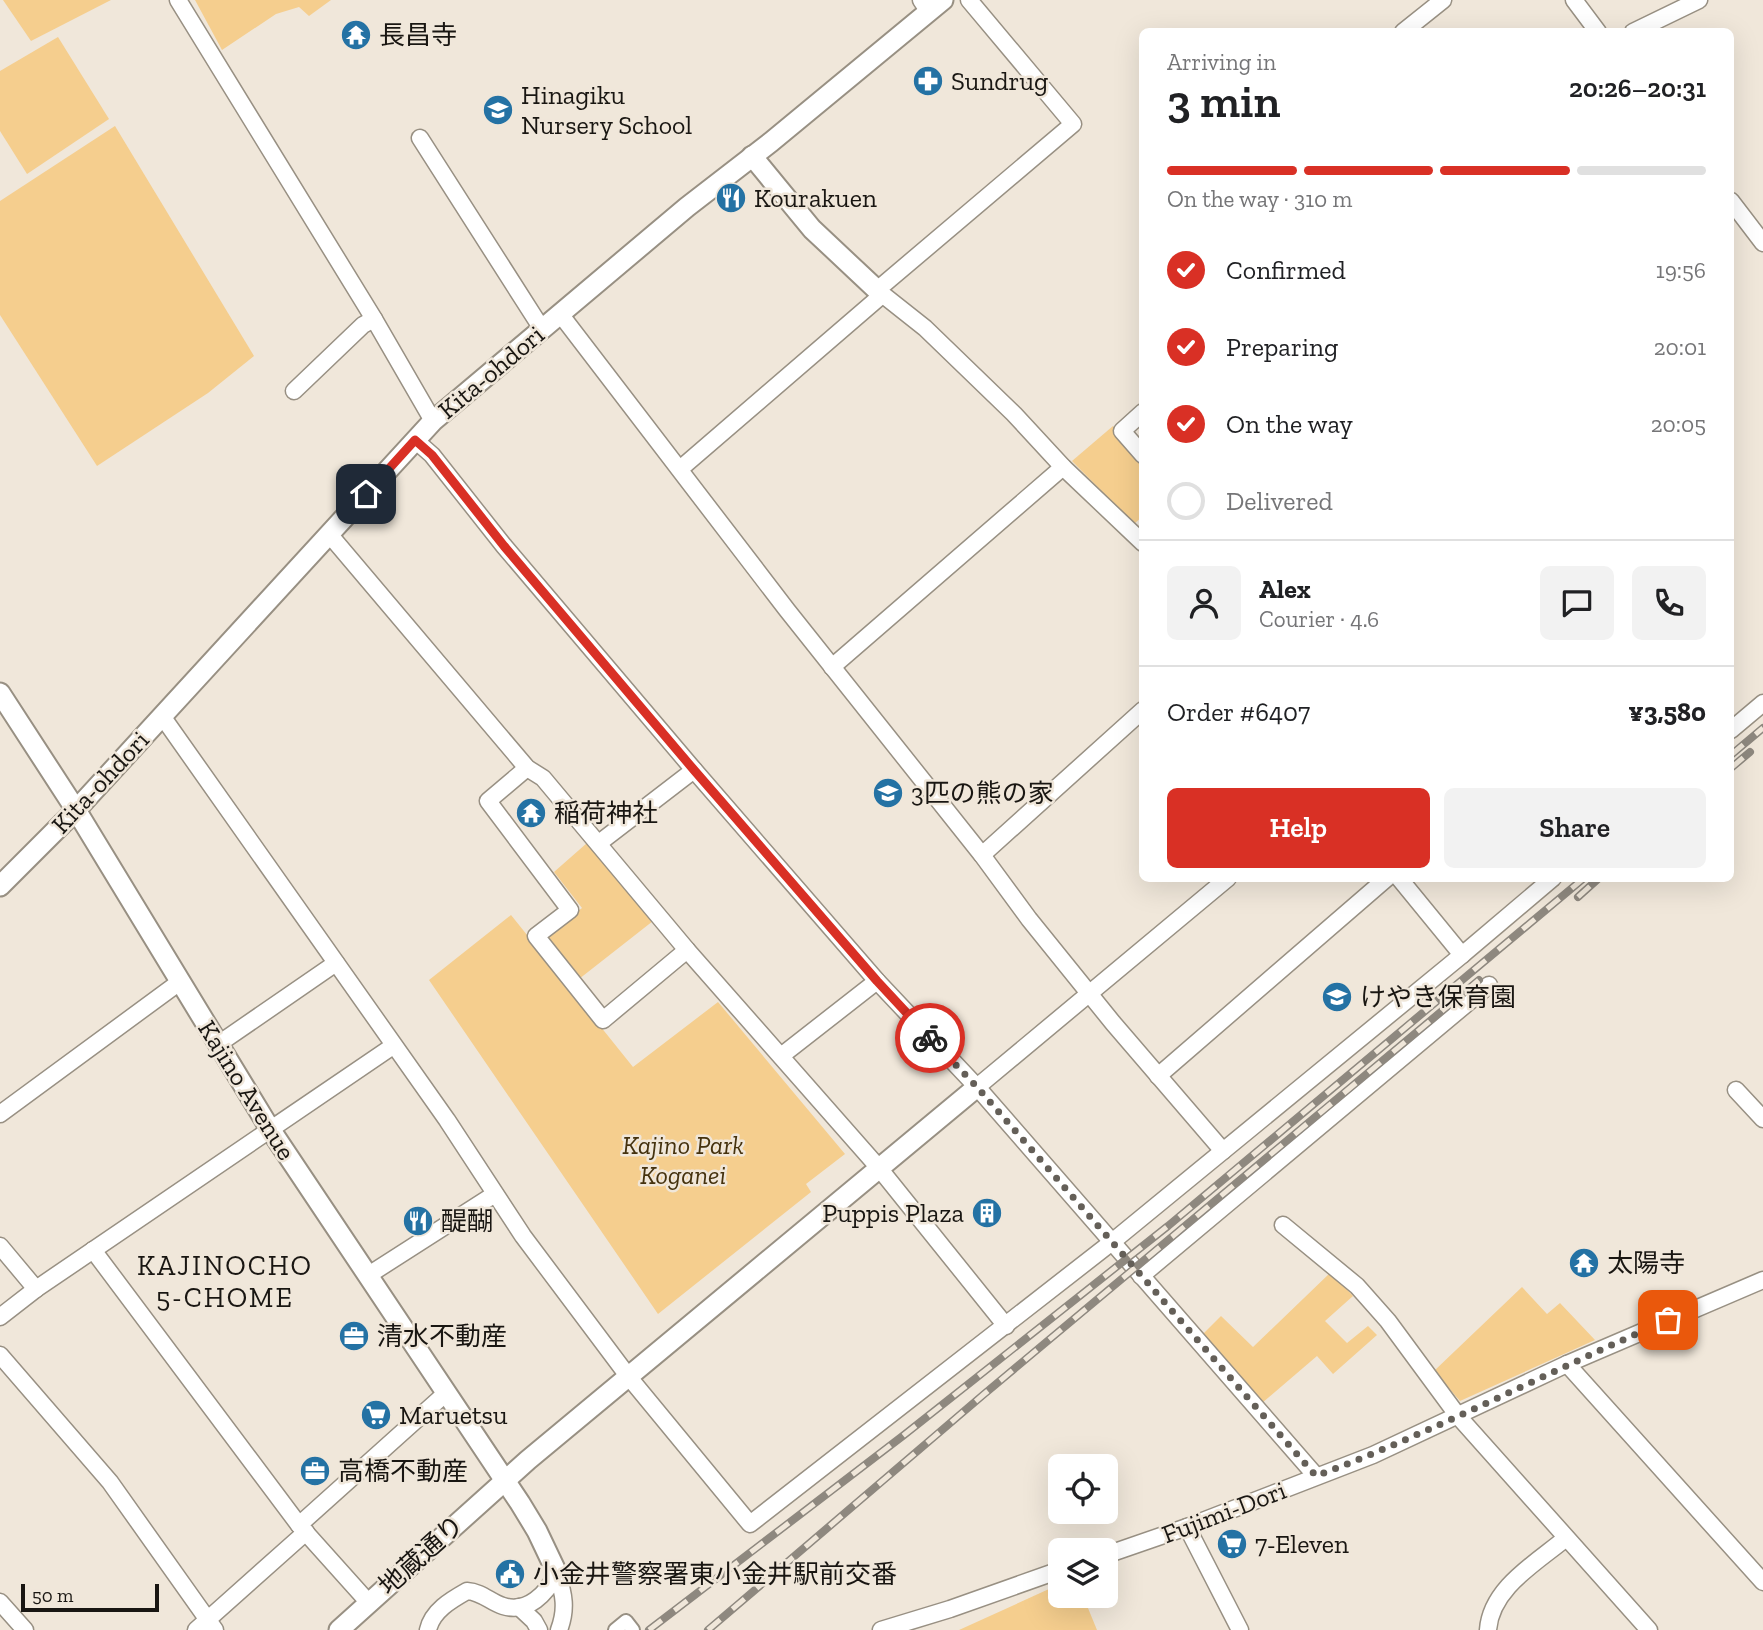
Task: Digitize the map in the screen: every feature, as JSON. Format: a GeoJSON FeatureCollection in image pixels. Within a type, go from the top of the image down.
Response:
{"type":"FeatureCollection","features":[{"type":"Feature","properties":{"kind":"street"},"geometry":{"type":"LineString","coordinates":[[178,0],[374,319],[433,421]]}},
{"type":"Feature","properties":{"kind":"street"},"geometry":{"type":"LineString","coordinates":[[680,469],[1073,124],[969,0]]}},
{"type":"Feature","properties":{"kind":"street"},"geometry":{"type":"LineString","coordinates":[[1408,28],[1443,0]]}},
{"type":"Feature","properties":{"kind":"street"},"geometry":{"type":"LineString","coordinates":[[1574,0],[1595,28]]}},
{"type":"Feature","properties":{"kind":"street"},"geometry":{"type":"LineString","coordinates":[[1641,28],[1699,0]]}},
{"type":"Feature","properties":{"kind":"street","name":"Kita-ohdori"},"geometry":{"type":"LineString","coordinates":[[0,886],[76,810],[433,421],[931,4]]}},
{"type":"Feature","properties":{"kind":"street"},"geometry":{"type":"LineString","coordinates":[[420,138],[542,329]]}},
{"type":"Feature","properties":{"kind":"street"},"geometry":{"type":"LineString","coordinates":[[752,156],[830,248],[925,328],[1014,414],[1063,467],[1139,535]]}},
{"type":"Feature","properties":{"kind":"street"},"geometry":{"type":"LineString","coordinates":[[1734,205],[1763,243]]}},
{"type":"Feature","properties":{"kind":"street"},"geometry":{"type":"LineString","coordinates":[[561,315],[1029,919],[1223,1151]]}},
{"type":"Feature","properties":{"kind":"street"},"geometry":{"type":"LineString","coordinates":[[294,391],[363,325],[374,319]]}},
{"type":"Feature","properties":{"kind":"street"},"geometry":{"type":"LineString","coordinates":[[1139,416],[1122,431],[1139,451]]}},
{"type":"Feature","properties":{"kind":"street"},"geometry":{"type":"LineString","coordinates":[[415,440],[432,455],[504,546],[877,981],[977,1087],[1316,1476]]}},
{"type":"Feature","properties":{"kind":"street"},"geometry":{"type":"LineString","coordinates":[[832,667],[1063,467]]}},
{"type":"Feature","properties":{"kind":"street"},"geometry":{"type":"LineString","coordinates":[[330,534],[527,768],[542,778],[687,950],[879,1168],[1006,1326]]}},
{"type":"Feature","properties":{"kind":"street","name":"Kajino Avenue"},"geometry":{"type":"LineString","coordinates":[[0,693],[76,810],[270,1129],[537,1531],[557,1573]]}},
{"type":"Feature","properties":{"kind":"street"},"geometry":{"type":"LineString","coordinates":[[1734,727],[1763,703]]}},
{"type":"Feature","properties":{"kind":"street"},"geometry":{"type":"LineString","coordinates":[[982,855],[1139,714]]}},
{"type":"Feature","properties":{"kind":"street"},"geometry":{"type":"LineString","coordinates":[[162,716],[447,1121],[523,1236],[628,1376],[750,1524],[1112,1242],[1548,882]]}},
{"type":"Feature","properties":{"kind":"street"},"geometry":{"type":"LineString","coordinates":[[527,768],[488,801],[570,910],[536,936],[603,1020],[687,950]]}},
{"type":"Feature","properties":{"kind":"street"},"geometry":{"type":"LineString","coordinates":[[599,843],[694,770]]}},
{"type":"Feature","properties":{"kind":"street"},"geometry":{"type":"LineString","coordinates":[[977,1087],[1223,882]]}},
{"type":"Feature","properties":{"kind":"street"},"geometry":{"type":"LineString","coordinates":[[1158,1076],[1382,882]]}},
{"type":"Feature","properties":{"kind":"street"},"geometry":{"type":"LineString","coordinates":[[1402,882],[1462,955]]}},
{"type":"Feature","properties":{"kind":"street"},"geometry":{"type":"LineString","coordinates":[[217,1045],[336,963]]}},
{"type":"Feature","properties":{"kind":"street"},"geometry":{"type":"LineString","coordinates":[[0,1114],[181,981]]}},
{"type":"Feature","properties":{"kind":"street"},"geometry":{"type":"LineString","coordinates":[[781,1056],[877,981]]}},
{"type":"Feature","properties":{"kind":"street"},"geometry":{"type":"LineString","coordinates":[[1142,1276],[1489,985]]}},
{"type":"Feature","properties":{"kind":"street"},"geometry":{"type":"LineString","coordinates":[[0,1317],[36,1289],[393,1046]]}},
{"type":"Feature","properties":{"kind":"street","name":"地蔵通り"},"geometry":{"type":"LineString","coordinates":[[339,1630],[504,1480],[977,1087]]}},
{"type":"Feature","properties":{"kind":"street"},"geometry":{"type":"LineString","coordinates":[[1736,1090],[1763,1119]]}},
{"type":"Feature","properties":{"kind":"street"},"geometry":{"type":"LineString","coordinates":[[367,1276],[495,1194]]}},
{"type":"Feature","properties":{"kind":"street"},"geometry":{"type":"LineString","coordinates":[[1283,1225],[1357,1286],[1388,1321],[1458,1416],[1649,1630]]}},
{"type":"Feature","properties":{"kind":"street"},"geometry":{"type":"LineString","coordinates":[[0,1246],[36,1289]]}},
{"type":"Feature","properties":{"kind":"street"},"geometry":{"type":"LineString","coordinates":[[93,1250],[302,1528],[369,1603]]}},
{"type":"Feature","properties":{"kind":"street","name":"Fujimi-Dori"},"geometry":{"type":"LineString","coordinates":[[1118,1551],[1373,1455],[1567,1364],[1763,1280]]}},
{"type":"Feature","properties":{"kind":"street"},"geometry":{"type":"LineString","coordinates":[[0,1355],[110,1482],[206,1627],[302,1528],[445,1394]]}},
{"type":"Feature","properties":{"kind":"street"},"geometry":{"type":"LineString","coordinates":[[1567,1364],[1763,1582]]}},
{"type":"Feature","properties":{"kind":"street"},"geometry":{"type":"LineString","coordinates":[[1187,1527],[1240,1630]]}},
{"type":"Feature","properties":{"kind":"street"},"geometry":{"type":"LineString","coordinates":[[1488,1630],[1495,1603],[1511,1584],[1566,1538]]}},
{"type":"Feature","properties":{"kind":"street"},"geometry":{"type":"LineString","coordinates":[[428,1630],[436,1613],[467,1591],[482,1594],[503,1606],[519,1607],[540,1597],[549,1588],[557,1573]]}},
{"type":"Feature","properties":{"kind":"street"},"geometry":{"type":"LineString","coordinates":[[557,1573],[565,1605],[559,1630]]}},
{"type":"Feature","properties":{"kind":"street"},"geometry":{"type":"LineString","coordinates":[[881,1630],[1048,1574]]}},
{"type":"Feature","properties":{"kind":"street"},"geometry":{"type":"LineString","coordinates":[[0,1602],[25,1630]]}},
{"type":"Feature","properties":{"kind":"street"},"geometry":{"type":"LineString","coordinates":[[519,1607],[534,1621],[539,1630]]}},
{"type":"Feature","properties":{"kind":"street"},"geometry":{"type":"LineString","coordinates":[[926,1630],[950,1609]]}},
{"type":"Feature","properties":{"kind":"street"},"geometry":{"type":"LineString","coordinates":[[615,1630],[626,1621],[633,1630]]}},
{"type":"Feature","properties":{"kind":"green space"},"geometry":{"type":"Polygon","coordinates":[[[3,0],[111,0],[31,41],[3,0]]]}},
{"type":"Feature","properties":{"kind":"green space"},"geometry":{"type":"Polygon","coordinates":[[[195,0],[331,0],[309,16],[299,7],[276,14],[222,50],[195,0]]]}},
{"type":"Feature","properties":{"kind":"green space"},"geometry":{"type":"Polygon","coordinates":[[[58,37],[109,119],[27,174],[0,131],[0,71],[58,37]]]}},
{"type":"Feature","properties":{"kind":"green space"},"geometry":{"type":"Polygon","coordinates":[[[115,126],[254,356],[208,393],[97,466],[0,315],[0,201],[115,126]]]}},
{"type":"Feature","properties":{"kind":"green space"},"geometry":{"type":"Polygon","coordinates":[[[1113,426],[1139,461],[1139,520],[1134,524],[1072,461],[1113,426]]]}},
{"type":"Feature","properties":{"kind":"green space"},"geometry":{"type":"Polygon","coordinates":[[[587,843],[653,921],[579,979],[546,936],[582,908],[554,872],[587,843]]]}},
{"type":"Feature","properties":{"kind":"green space","name":"Kajino Park Koganei"},"geometry":{"type":"Polygon","coordinates":[[[511,915],[633,1067],[718,1002],[845,1154],[806,1184],[811,1192],[658,1314],[429,980],[511,915]]]}},
{"type":"Feature","properties":{"kind":"green space"},"geometry":{"type":"Polygon","coordinates":[[[1331,1272],[1353,1296],[1325,1321],[1347,1343],[1368,1326],[1377,1335],[1333,1374],[1317,1356],[1262,1403],[1202,1335],[1221,1316],[1253,1347],[1331,1272]]]}},
{"type":"Feature","properties":{"kind":"green space"},"geometry":{"type":"Polygon","coordinates":[[[1522,1287],[1547,1314],[1560,1303],[1595,1340],[1460,1401],[1434,1371],[1522,1287]]]}},
{"type":"Feature","properties":{"kind":"green space"},"geometry":{"type":"Polygon","coordinates":[[[1048,1589],[1048,1608],[1088,1608],[1097,1630],[959,1630],[1048,1589]]]}},
{"type":"Feature","properties":{"kind":"railway"},"geometry":{"type":"LineString","coordinates":[[1734,752],[1763,728]]}},
{"type":"Feature","properties":{"kind":"railway"},"geometry":{"type":"LineString","coordinates":[[1734,765],[1750,752]]}},
{"type":"Feature","properties":{"kind":"railway"},"geometry":{"type":"LineString","coordinates":[[649,1630],[904,1435],[1168,1226],[1579,882]]}},
{"type":"Feature","properties":{"kind":"railway"},"geometry":{"type":"LineString","coordinates":[[1578,897],[1595,882]]}},
{"type":"Feature","properties":{"kind":"railway"},"geometry":{"type":"LineString","coordinates":[[708,1630],[983,1395],[1479,980]]}},
{"type":"Feature","properties":{"kind":"way so far"},"geometry":{"type":"LineString","coordinates":[[930,1038],[977,1087],[1316,1476],[1373,1455],[1668,1320]]}},
{"type":"Feature","properties":{"kind":"place","name":"長昌寺"},"geometry":{"type":"Point","coordinates":[356,35]}},
{"type":"Feature","properties":{"kind":"place","name":"Sundrug"},"geometry":{"type":"Point","coordinates":[928,81]}},
{"type":"Feature","properties":{"kind":"place","name":"Hinagiku Nursery School"},"geometry":{"type":"Point","coordinates":[498,110]}},
{"type":"Feature","properties":{"kind":"place","name":"Kourakuen"},"geometry":{"type":"Point","coordinates":[731,198]}},
{"type":"Feature","properties":{"kind":"place","name":"3匹の熊の家"},"geometry":{"type":"Point","coordinates":[888,793]}},
{"type":"Feature","properties":{"kind":"place","name":"稲荷神社"},"geometry":{"type":"Point","coordinates":[531,813]}},
{"type":"Feature","properties":{"kind":"place","name":"けやき保育園"},"geometry":{"type":"Point","coordinates":[1337,997]}},
{"type":"Feature","properties":{"kind":"place","name":"Puppis Plaza"},"geometry":{"type":"Point","coordinates":[987,1213]}},
{"type":"Feature","properties":{"kind":"place","name":"醍醐"},"geometry":{"type":"Point","coordinates":[418,1221]}},
{"type":"Feature","properties":{"kind":"place","name":"太陽寺"},"geometry":{"type":"Point","coordinates":[1584,1263]}},
{"type":"Feature","properties":{"kind":"place","name":"清水不動産"},"geometry":{"type":"Point","coordinates":[354,1336]}},
{"type":"Feature","properties":{"kind":"place","name":"Maruetsu"},"geometry":{"type":"Point","coordinates":[376,1415]}},
{"type":"Feature","properties":{"kind":"place","name":"高橋不動産"},"geometry":{"type":"Point","coordinates":[315,1471]}},
{"type":"Feature","properties":{"kind":"place","name":"7-Eleven"},"geometry":{"type":"Point","coordinates":[1232,1544]}},
{"type":"Feature","properties":{"kind":"place","name":"小金井警察署東小金井駅前交番"},"geometry":{"type":"Point","coordinates":[510,1574]}},
{"type":"Feature","properties":{"kind":"district","name":"KAJINOCHO 5-CHOME"},"geometry":{"type":"Point","coordinates":[225,1281]}},
{"type":"Feature","properties":{"kind":"route"},"geometry":{"type":"LineString","coordinates":[[366,494],[415,440],[432,455],[504,546],[694,770],[877,981],[930,1038]]}}]}
